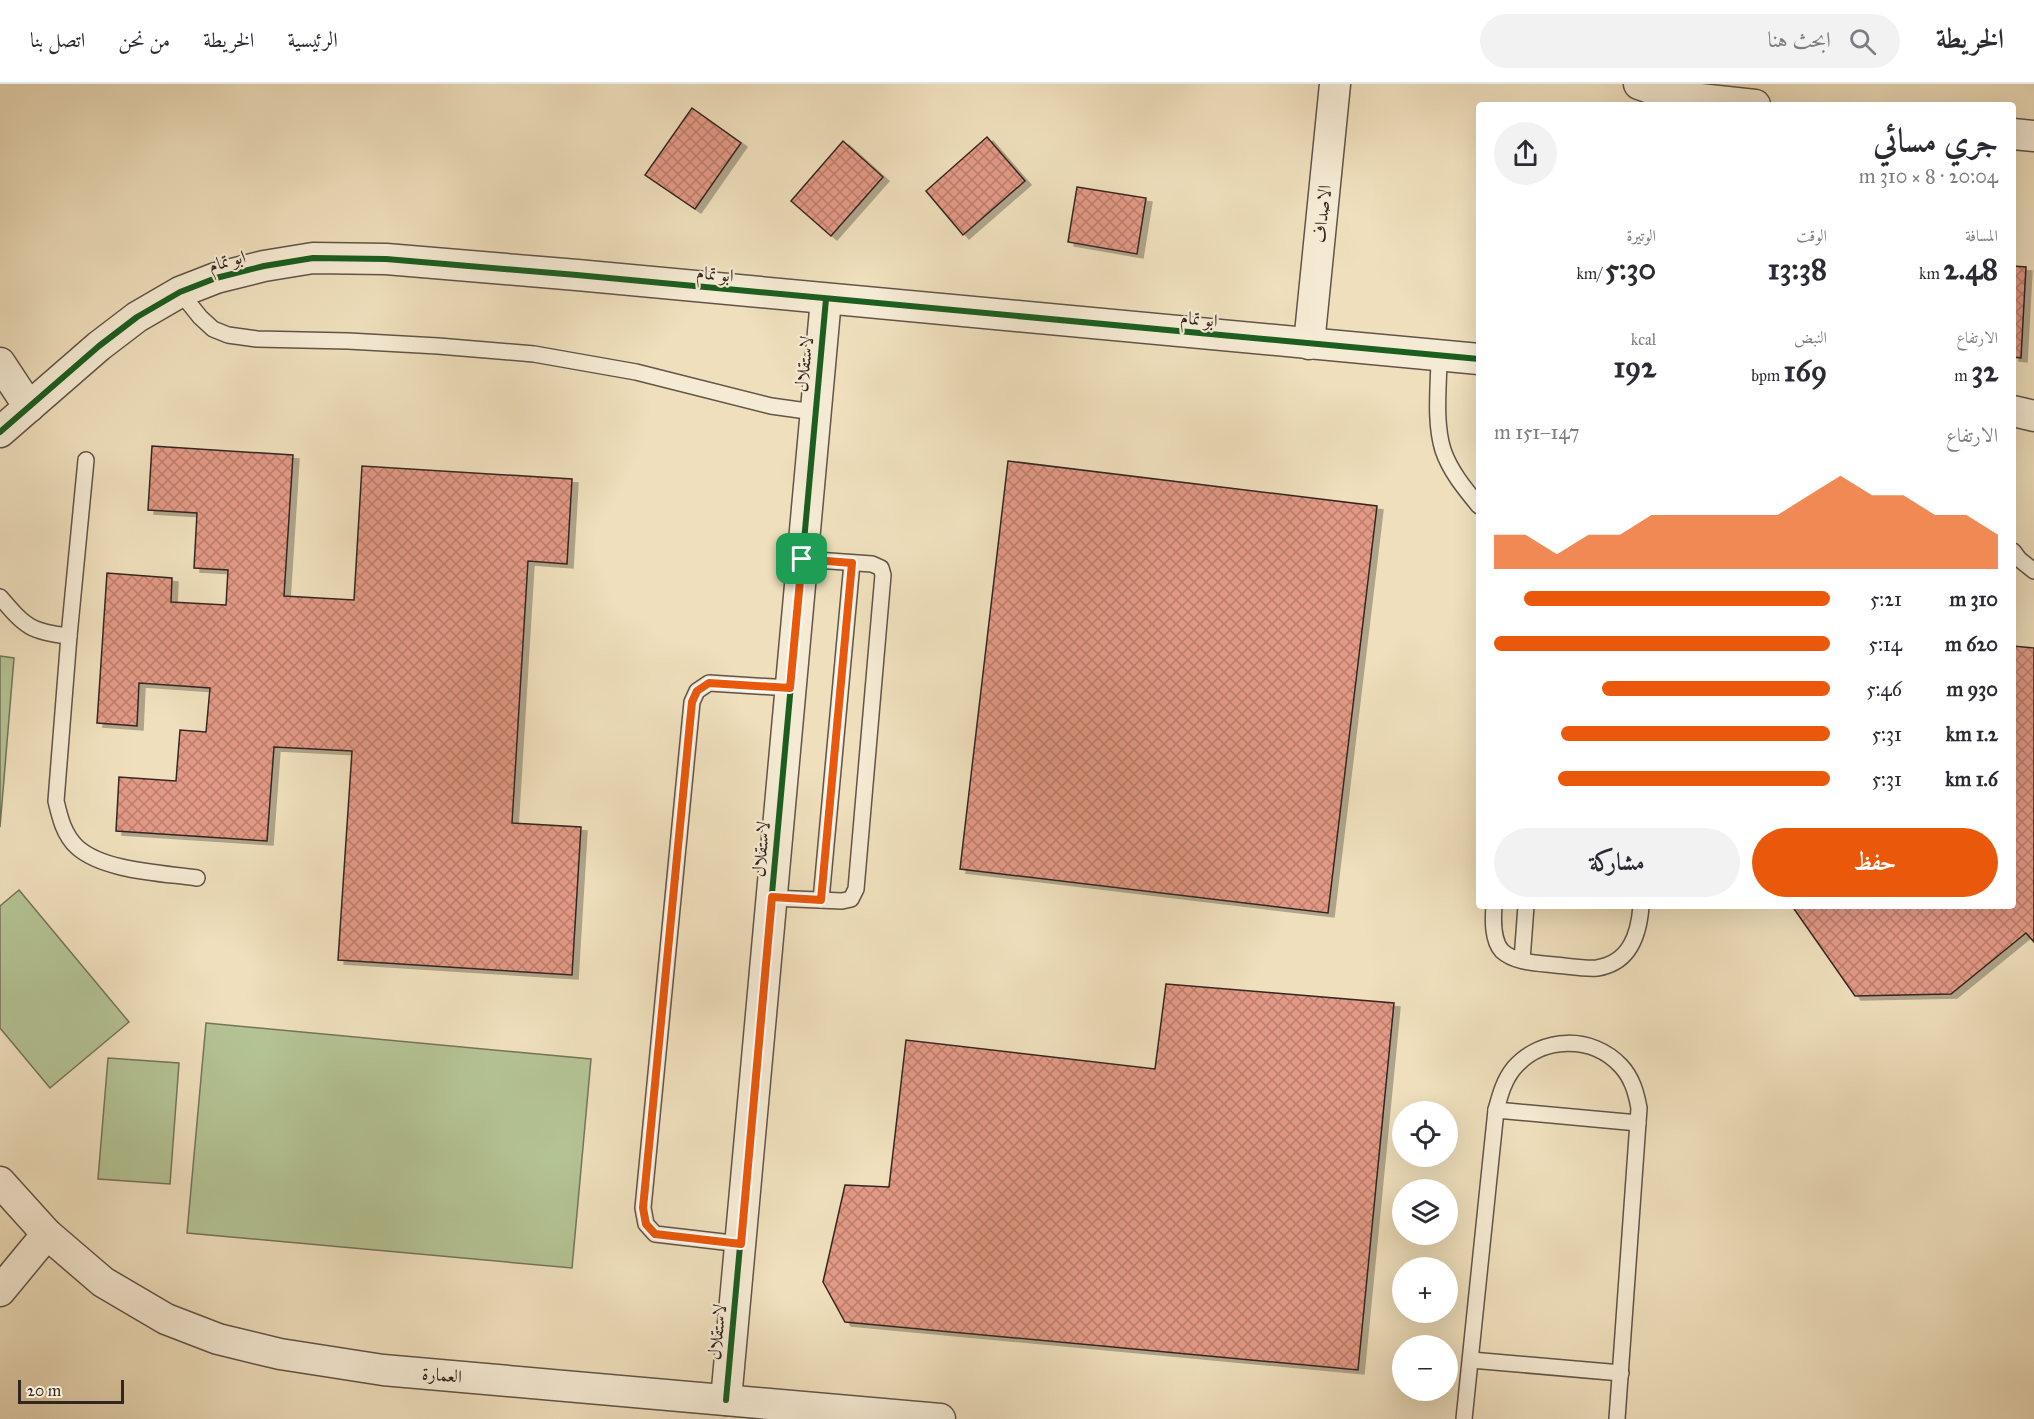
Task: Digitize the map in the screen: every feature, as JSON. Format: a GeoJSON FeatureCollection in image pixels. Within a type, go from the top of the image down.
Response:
{"type":"FeatureCollection","features":[{"type":"Feature","properties":{"kind":"street","name":"الاصداف"},"geometry":{"type":"LineString","coordinates":[[1309,344],[1335,84]]}},
{"type":"Feature","properties":{"kind":"street"},"geometry":{"type":"LineString","coordinates":[[1639,84],[1673,96],[1728,102]]}},
{"type":"Feature","properties":{"kind":"street"},"geometry":{"type":"LineString","coordinates":[[2016,134],[2034,136]]}},
{"type":"Feature","properties":{"kind":"street","name":"ابو تمام"},"geometry":{"type":"LineString","coordinates":[[0,432],[99,346],[137,317],[180,292],[216,278],[255,268],[313,258],[386,259],[1476,359]]}},
{"type":"Feature","properties":{"kind":"street","name":"لاستقلال"},"geometry":{"type":"LineString","coordinates":[[726,1400],[825,299]]}},
{"type":"Feature","properties":{"kind":"street"},"geometry":{"type":"LineString","coordinates":[[0,363],[29,407]]}},
{"type":"Feature","properties":{"kind":"street","name":"العمارة"},"geometry":{"type":"LineString","coordinates":[[0,1182],[47,1234],[104,1282],[166,1319],[218,1339],[280,1354],[383,1370],[726,1400],[851,1415],[939,1419]]}},
{"type":"Feature","properties":{"kind":"street"},"geometry":{"type":"LineString","coordinates":[[0,1292],[47,1234]]}},
{"type":"Feature","properties":{"kind":"lane"},"geometry":{"type":"LineString","coordinates":[[180,292],[213,329],[228,335],[257,339],[348,341],[534,354],[636,372],[771,406],[814,412]]}},
{"type":"Feature","properties":{"kind":"lane"},"geometry":{"type":"LineString","coordinates":[[1439,355],[1439,417],[1443,449],[1452,469],[1476,502]]}},
{"type":"Feature","properties":{"kind":"lane"},"geometry":{"type":"LineString","coordinates":[[86,460],[56,801],[63,826],[76,846],[94,860],[115,866],[197,878]]}},
{"type":"Feature","properties":{"kind":"lane"},"geometry":{"type":"LineString","coordinates":[[2016,554],[2034,571]]}},
{"type":"Feature","properties":{"kind":"lane"},"geometry":{"type":"LineString","coordinates":[[772,897],[847,901],[851,899],[856,889],[883,574],[882,568],[878,566],[802,559]]}},
{"type":"Feature","properties":{"kind":"lane"},"geometry":{"type":"LineString","coordinates":[[821,900],[852,563]]}},
{"type":"Feature","properties":{"kind":"lane"},"geometry":{"type":"LineString","coordinates":[[0,597],[33,629],[69,636]]}},
{"type":"Feature","properties":{"kind":"lane"},"geometry":{"type":"LineString","coordinates":[[741,1244],[655,1234],[646,1224],[643,1208],[692,702],[697,691],[709,683],[790,688]]}},
{"type":"Feature","properties":{"kind":"lane"},"geometry":{"type":"LineString","coordinates":[[1494,909],[1497,943],[1502,951],[1532,963],[1596,968],[1622,957],[1632,946],[1638,933],[1641,909]]}},
{"type":"Feature","properties":{"kind":"lane"},"geometry":{"type":"LineString","coordinates":[[1522,960],[1526,909]]}},
{"type":"Feature","properties":{"kind":"lane"},"geometry":{"type":"LineString","coordinates":[[1464,1419],[1496,1110],[1505,1081],[1525,1058],[1552,1044],[1567,1042],[1597,1048],[1610,1056],[1625,1072],[1636,1092],[1639,1108],[1617,1419]]}},
{"type":"Feature","properties":{"kind":"lane"},"geometry":{"type":"LineString","coordinates":[[1496,1110],[1638,1123]]}},
{"type":"Feature","properties":{"kind":"lane"},"geometry":{"type":"LineString","coordinates":[[1471,1360],[1621,1374]]}},
{"type":"Feature","properties":{"kind":"green space"},"geometry":{"type":"Polygon","coordinates":[[[0,656],[14,658],[0,827],[0,656]]]}},
{"type":"Feature","properties":{"kind":"green space"},"geometry":{"type":"Polygon","coordinates":[[[19,890],[129,1022],[50,1088],[0,1028],[0,906],[19,890]]]}},
{"type":"Feature","properties":{"kind":"green space"},"geometry":{"type":"Polygon","coordinates":[[[206,1023],[591,1059],[572,1268],[187,1233],[206,1023]]]}},
{"type":"Feature","properties":{"kind":"green space"},"geometry":{"type":"Polygon","coordinates":[[[108,1058],[179,1063],[170,1184],[98,1179],[108,1058]]]}},
{"type":"Feature","properties":{"kind":"building"},"geometry":{"type":"Polygon","coordinates":[[[692,108],[741,143],[695,209],[645,175],[692,108]]]}},
{"type":"Feature","properties":{"kind":"building"},"geometry":{"type":"Polygon","coordinates":[[[987,137],[1025,181],[963,235],[926,191],[987,137]]]}},
{"type":"Feature","properties":{"kind":"building"},"geometry":{"type":"Polygon","coordinates":[[[843,141],[883,177],[831,236],[791,201],[843,141]]]}},
{"type":"Feature","properties":{"kind":"building"},"geometry":{"type":"Polygon","coordinates":[[[1077,187],[1146,198],[1137,254],[1068,242],[1077,187]]]}},
{"type":"Feature","properties":{"kind":"building"},"geometry":{"type":"Polygon","coordinates":[[[2016,266],[2026,267],[2021,358],[2016,357],[2016,266]]]}},
{"type":"Feature","properties":{"kind":"building"},"geometry":{"type":"Polygon","coordinates":[[[152,446],[293,455],[284,596],[354,600],[362,466],[572,479],[567,564],[528,561],[512,823],[581,827],[572,975],[338,960],[352,751],[274,747],[267,841],[116,831],[119,777],[176,781],[180,730],[206,732],[210,688],[139,683],[137,726],[97,723],[107,573],[172,578],[171,602],[226,605],[228,570],[194,568],[197,513],[148,510],[152,446]]]}},
{"type":"Feature","properties":{"kind":"building"},"geometry":{"type":"Polygon","coordinates":[[[1008,461],[1377,506],[1328,913],[960,869],[1008,461]]]}},
{"type":"Feature","properties":{"kind":"building"},"geometry":{"type":"Polygon","coordinates":[[[2016,646],[2034,648],[2034,942],[2026,933],[1951,994],[1855,996],[1794,909],[2016,909],[2016,646]]]}},
{"type":"Feature","properties":{"kind":"building"},"geometry":{"type":"Polygon","coordinates":[[[1166,984],[1394,1003],[1358,1370],[845,1322],[823,1282],[845,1185],[889,1187],[906,1040],[1155,1069],[1166,984]]]}},
{"type":"Feature","properties":{"kind":"cycle path"},"geometry":{"type":"LineString","coordinates":[[0,432],[99,346],[137,317],[180,292],[216,278],[264,266],[313,258],[386,259],[577,275],[1476,359]]}},
{"type":"Feature","properties":{"kind":"cycle path"},"geometry":{"type":"LineString","coordinates":[[726,1400],[826,299]]}},
{"type":"Feature","properties":{"kind":"route"},"geometry":{"type":"LineString","coordinates":[[802,559],[852,563],[821,900],[772,897],[741,1244],[655,1234],[646,1224],[643,1208],[692,702],[697,691],[709,683],[790,688],[802,559]]}}]}
